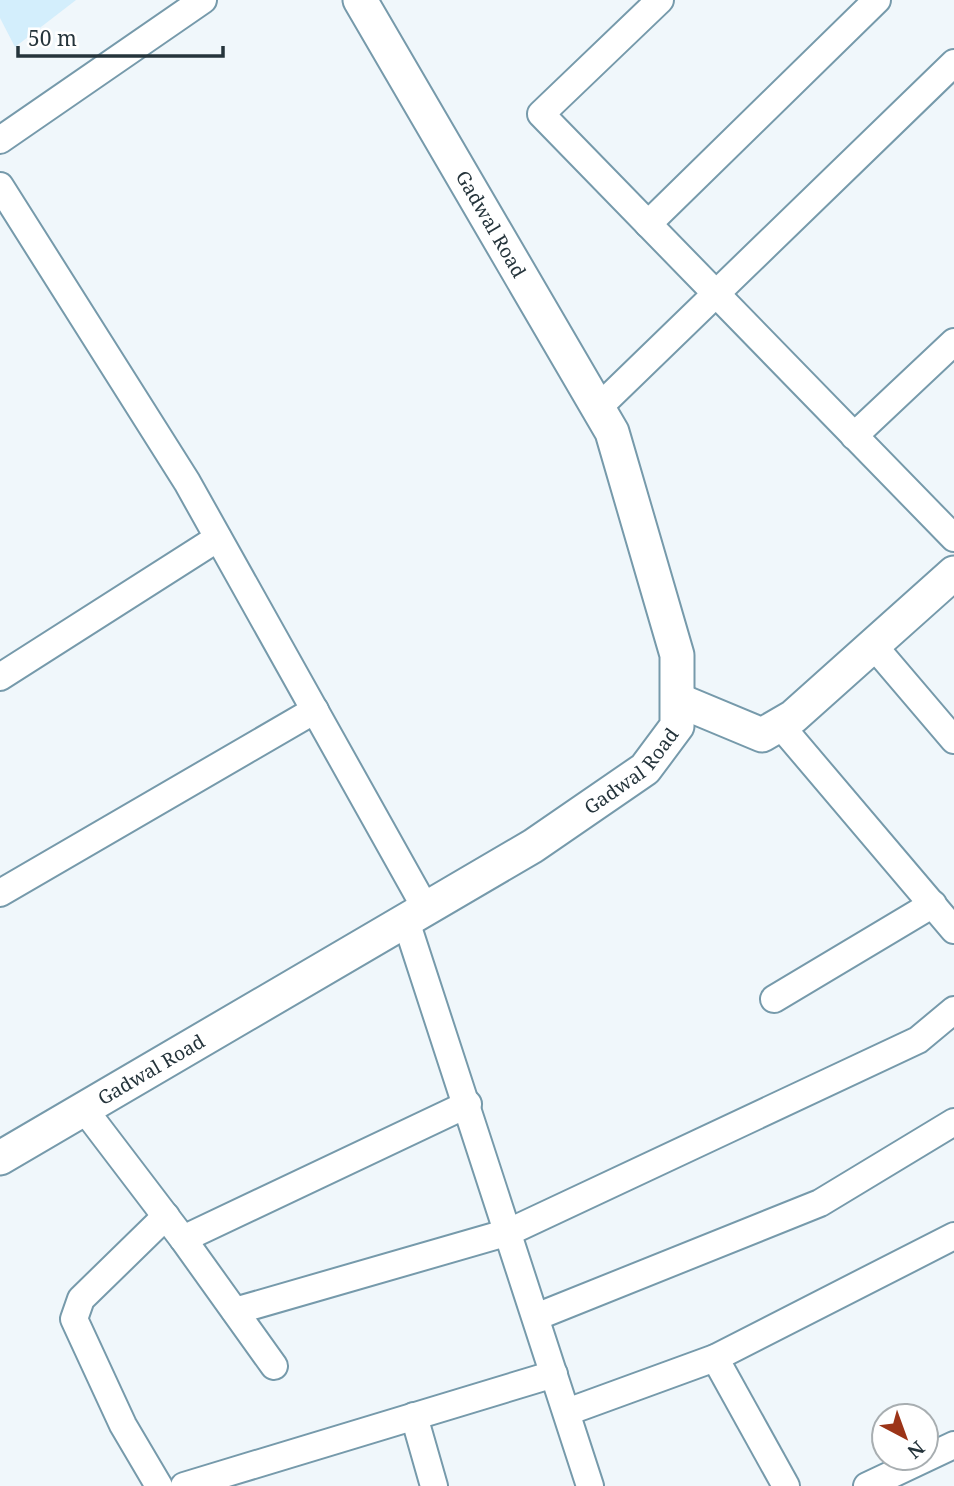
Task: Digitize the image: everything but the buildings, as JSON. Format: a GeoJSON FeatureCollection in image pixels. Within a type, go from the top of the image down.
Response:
{"type":"FeatureCollection","features":[{"type":"Feature","properties":{"kind":"street"},"geometry":{"type":"LineString","coordinates":[[3,129],[203,0]]}},
{"type":"Feature","properties":{"kind":"street","name":"Gadwal Road"},"geometry":{"type":"LineString","coordinates":[[0,1158],[533,846],[645,769],[677,726],[677,655],[612,432],[360,0]]}},
{"type":"Feature","properties":{"kind":"street"},"geometry":{"type":"LineString","coordinates":[[660,0],[541,114],[954,538]]}},
{"type":"Feature","properties":{"kind":"street"},"geometry":{"type":"LineString","coordinates":[[648,224],[877,0]]}},
{"type":"Feature","properties":{"kind":"street"},"geometry":{"type":"LineString","coordinates":[[598,408],[954,63]]}},
{"type":"Feature","properties":{"kind":"street"},"geometry":{"type":"LineString","coordinates":[[0,186],[187,482],[315,710],[416,915],[468,1104],[590,1486]]}},
{"type":"Feature","properties":{"kind":"street"},"geometry":{"type":"LineString","coordinates":[[854,436],[954,342]]}},
{"type":"Feature","properties":{"kind":"street"},"geometry":{"type":"LineString","coordinates":[[0,677],[218,538]]}},
{"type":"Feature","properties":{"kind":"street"},"geometry":{"type":"LineString","coordinates":[[678,700],[762,735],[793,717],[954,573]]}},
{"type":"Feature","properties":{"kind":"street"},"geometry":{"type":"LineString","coordinates":[[873,645],[954,740]]}},
{"type":"Feature","properties":{"kind":"street"},"geometry":{"type":"LineString","coordinates":[[0,893],[315,710]]}},
{"type":"Feature","properties":{"kind":"street"},"geometry":{"type":"LineString","coordinates":[[779,725],[954,930]]}},
{"type":"Feature","properties":{"kind":"street"},"geometry":{"type":"LineString","coordinates":[[774,999],[933,904]]}},
{"type":"Feature","properties":{"kind":"street"},"geometry":{"type":"LineString","coordinates":[[235,1311],[509,1232],[918,1040],[954,1010]]}},
{"type":"Feature","properties":{"kind":"street"},"geometry":{"type":"LineString","coordinates":[[183,1239],[468,1104]]}},
{"type":"Feature","properties":{"kind":"street"},"geometry":{"type":"LineString","coordinates":[[84,1109],[166,1216],[274,1366]]}},
{"type":"Feature","properties":{"kind":"street"},"geometry":{"type":"LineString","coordinates":[[536,1317],[820,1203],[954,1122]]}},
{"type":"Feature","properties":{"kind":"street"},"geometry":{"type":"LineString","coordinates":[[159,1486],[123,1425],[74,1320],[81,1299],[166,1216]]}},
{"type":"Feature","properties":{"kind":"street"},"geometry":{"type":"LineString","coordinates":[[567,1412],[715,1358],[951,1245]]}},
{"type":"Feature","properties":{"kind":"street"},"geometry":{"type":"LineString","coordinates":[[715,1358],[786,1486]]}},
{"type":"Feature","properties":{"kind":"street"},"geometry":{"type":"LineString","coordinates":[[184,1486],[554,1374]]}},
{"type":"Feature","properties":{"kind":"street"},"geometry":{"type":"LineString","coordinates":[[414,1416],[434,1486]]}},
{"type":"Feature","properties":{"kind":"street"},"geometry":{"type":"LineString","coordinates":[[867,1486],[954,1445]]}},
{"type":"Feature","properties":{"kind":"shaded area"},"geometry":{"type":"Polygon","coordinates":[[[0,0],[76,0],[15,47],[0,18],[0,0]]]}}]}
